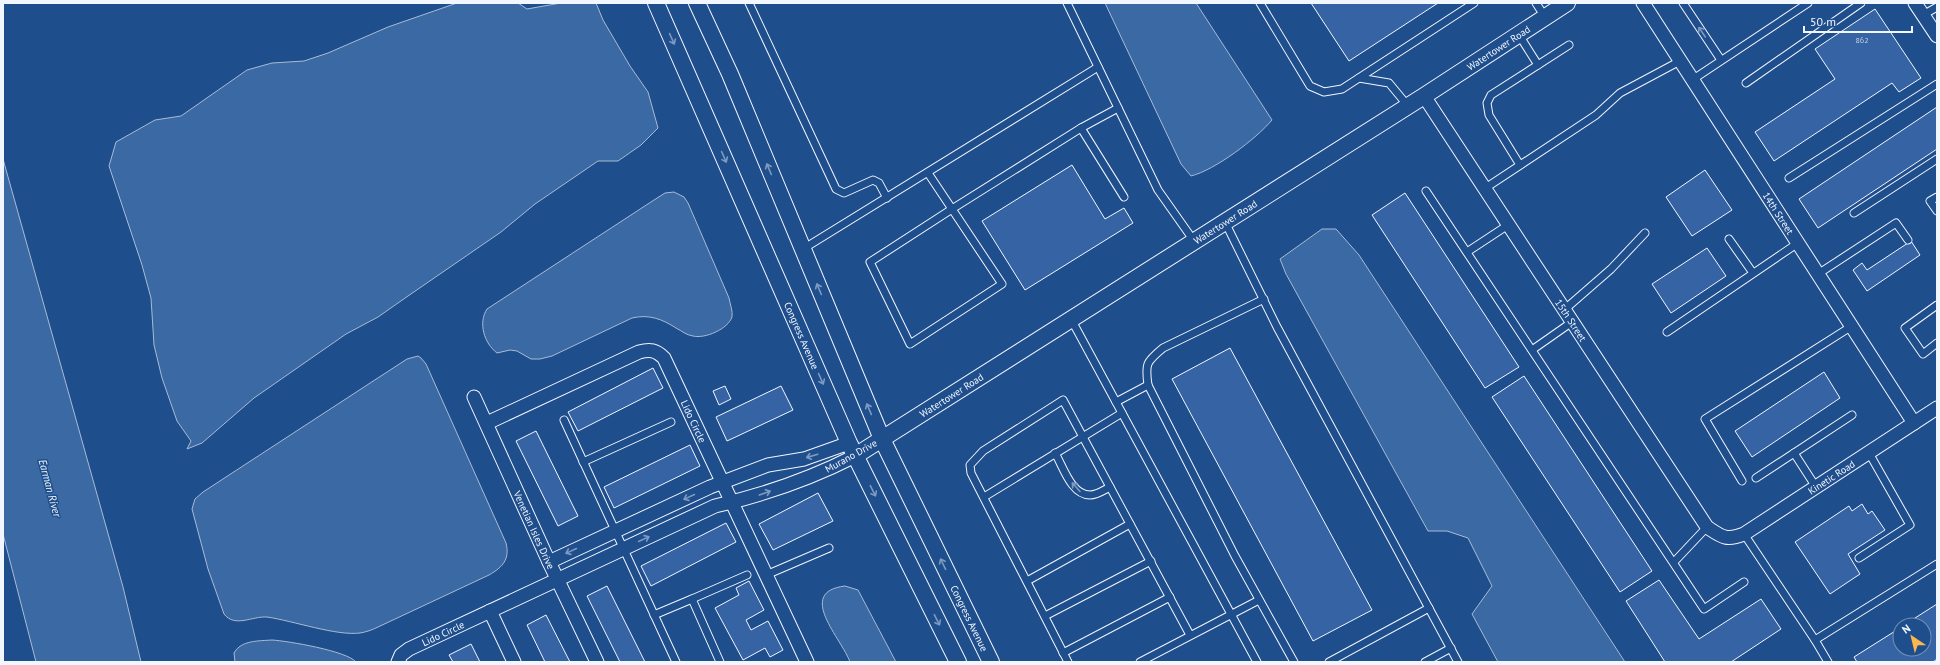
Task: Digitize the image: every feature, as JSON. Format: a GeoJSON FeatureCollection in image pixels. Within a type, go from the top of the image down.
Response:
{"type":"FeatureCollection","features":[{"type":"Feature","properties":{"kind":"street","name":"Congress Avenue"},"geometry":{"type":"LineString","coordinates":[[656,3],[852,450],[958,662]]}},
{"type":"Feature","properties":{"kind":"street","name":"Congress Avenue"},"geometry":{"type":"LineString","coordinates":[[697,3],[730,74],[882,439],[991,662]]}},
{"type":"Feature","properties":{"kind":"street","name":"Watertower Road"},"geometry":{"type":"LineString","coordinates":[[882,439],[1424,96],[1567,3]]}},
{"type":"Feature","properties":{"kind":"street"},"geometry":{"type":"LineString","coordinates":[[1916,3],[1936,34]]}},
{"type":"Feature","properties":{"kind":"street","name":"14th Street"},"geometry":{"type":"LineString","coordinates":[[1646,4],[1692,80],[1914,423]]}},
{"type":"Feature","properties":{"kind":"street","name":"15th Street"},"geometry":{"type":"LineString","coordinates":[[1424,96],[1707,527],[1724,538]]}},
{"type":"Feature","properties":{"kind":"street","name":"Lido Circle"},"geometry":{"type":"LineString","coordinates":[[487,423],[639,352],[650,349],[659,353],[664,358],[807,662]]}},
{"type":"Feature","properties":{"kind":"street","name":"Venetian Isles Drive"},"geometry":{"type":"LineString","coordinates":[[474,397],[549,562],[598,662]]}},
{"type":"Feature","properties":{"kind":"street","name":"Kinetic Road"},"geometry":{"type":"LineString","coordinates":[[1724,538],[1734,538],[1744,534],[1937,408]]}},
{"type":"Feature","properties":{"kind":"street","name":"Murano Drive"},"geometry":{"type":"LineString","coordinates":[[549,562],[722,482],[768,465],[852,450],[882,439]]}},
{"type":"Feature","properties":{"kind":"street","name":"Murano Drive"},"geometry":{"type":"LineString","coordinates":[[558,579],[715,506],[755,497],[826,471],[852,450]]}},
{"type":"Feature","properties":{"kind":"street","name":"Lido Circle"},"geometry":{"type":"LineString","coordinates":[[398,662],[401,655],[409,649],[558,579]]}},
{"type":"Feature","properties":{"kind":"street"},"geometry":{"type":"LineString","coordinates":[[490,611],[514,662]]}},
{"type":"Feature","properties":{"kind":"lane"},"geometry":{"type":"LineString","coordinates":[[749,3],[836,189],[844,193],[873,180],[879,183],[887,198]]}},
{"type":"Feature","properties":{"kind":"lane"},"geometry":{"type":"LineString","coordinates":[[1067,3],[1158,190],[1194,241]]}},
{"type":"Feature","properties":{"kind":"lane"},"geometry":{"type":"LineString","coordinates":[[1260,3],[1310,86],[1324,92],[1342,89],[1474,3]]}},
{"type":"Feature","properties":{"kind":"lane"},"geometry":{"type":"LineString","coordinates":[[1536,3],[1545,18]]}},
{"type":"Feature","properties":{"kind":"lane"},"geometry":{"type":"LineString","coordinates":[[1683,3],[1721,60]]}},
{"type":"Feature","properties":{"kind":"lane"},"geometry":{"type":"LineString","coordinates":[[1692,80],[1808,3]]}},
{"type":"Feature","properties":{"kind":"lane"},"geometry":{"type":"LineString","coordinates":[[1746,83],[1861,3]]}},
{"type":"Feature","properties":{"kind":"lane"},"geometry":{"type":"LineString","coordinates":[[1923,15],[1937,7]]}},
{"type":"Feature","properties":{"kind":"lane"},"geometry":{"type":"LineString","coordinates":[[1519,35],[1538,65]]}},
{"type":"Feature","properties":{"kind":"lane"},"geometry":{"type":"LineString","coordinates":[[1520,165],[1489,115],[1487,103],[1491,95],[1569,45]]}},
{"type":"Feature","properties":{"kind":"lane"},"geometry":{"type":"LineString","coordinates":[[1484,189],[1596,115],[1620,93],[1680,61]]}},
{"type":"Feature","properties":{"kind":"lane"},"geometry":{"type":"LineString","coordinates":[[803,249],[1098,67]]}},
{"type":"Feature","properties":{"kind":"lane"},"geometry":{"type":"LineString","coordinates":[[1360,78],[1389,83],[1408,106]]}},
{"type":"Feature","properties":{"kind":"lane"},"geometry":{"type":"LineString","coordinates":[[1789,178],[1937,84]]}},
{"type":"Feature","properties":{"kind":"lane"},"geometry":{"type":"LineString","coordinates":[[928,172],[952,209],[1002,284],[910,344],[870,262],[952,209],[1081,128],[1118,108]]}},
{"type":"Feature","properties":{"kind":"lane"},"geometry":{"type":"LineString","coordinates":[[1081,128],[1124,197]]}},
{"type":"Feature","properties":{"kind":"lane"},"geometry":{"type":"LineString","coordinates":[[1854,213],[1937,159]]}},
{"type":"Feature","properties":{"kind":"lane"},"geometry":{"type":"LineString","coordinates":[[1426,191],[1704,609],[1744,582]]}},
{"type":"Feature","properties":{"kind":"lane"},"geometry":{"type":"LineString","coordinates":[[1937,197],[1930,201],[1937,211]]}},
{"type":"Feature","properties":{"kind":"lane"},"geometry":{"type":"LineString","coordinates":[[1225,222],[1264,299],[1458,662]]}},
{"type":"Feature","properties":{"kind":"lane"},"geometry":{"type":"LineString","coordinates":[[1818,274],[1896,223],[1908,240]]}},
{"type":"Feature","properties":{"kind":"lane"},"geometry":{"type":"LineString","coordinates":[[1467,252],[1508,225]]}},
{"type":"Feature","properties":{"kind":"lane"},"geometry":{"type":"LineString","coordinates":[[1564,310],[1611,269],[1645,233]]}},
{"type":"Feature","properties":{"kind":"lane"},"geometry":{"type":"LineString","coordinates":[[1729,239],[1753,274]]}},
{"type":"Feature","properties":{"kind":"lane"},"geometry":{"type":"LineString","coordinates":[[1666,332],[1798,243]]}},
{"type":"Feature","properties":{"kind":"lane"},"geometry":{"type":"LineString","coordinates":[[1264,299],[1163,348],[1149,359],[1146,369],[1148,386],[1259,600],[1294,662]]}},
{"type":"Feature","properties":{"kind":"lane"},"geometry":{"type":"LineString","coordinates":[[1937,305],[1904,328],[1922,354],[1937,343]]}},
{"type":"Feature","properties":{"kind":"lane"},"geometry":{"type":"LineString","coordinates":[[1072,319],[1257,662]]}},
{"type":"Feature","properties":{"kind":"lane"},"geometry":{"type":"LineString","coordinates":[[1532,350],[1572,322]]}},
{"type":"Feature","properties":{"kind":"lane"},"geometry":{"type":"LineString","coordinates":[[1742,481],[1705,419],[1852,326]]}},
{"type":"Feature","properties":{"kind":"lane"},"geometry":{"type":"LineString","coordinates":[[1116,402],[1148,386]]}},
{"type":"Feature","properties":{"kind":"lane"},"geometry":{"type":"LineString","coordinates":[[1068,662],[971,473],[970,465],[976,457],[1063,400],[1190,635]]}},
{"type":"Feature","properties":{"kind":"lane"},"geometry":{"type":"LineString","coordinates":[[984,497],[1122,413]]}},
{"type":"Feature","properties":{"kind":"lane"},"geometry":{"type":"LineString","coordinates":[[1756,478],[1852,415]]}},
{"type":"Feature","properties":{"kind":"lane"},"geometry":{"type":"LineString","coordinates":[[564,420],[676,662]]}},
{"type":"Feature","properties":{"kind":"lane"},"geometry":{"type":"LineString","coordinates":[[583,462],[671,422]]}},
{"type":"Feature","properties":{"kind":"lane"},"geometry":{"type":"LineString","coordinates":[[1056,453],[1068,478],[1076,490],[1082,494],[1090,495],[1110,487]]}},
{"type":"Feature","properties":{"kind":"lane"},"geometry":{"type":"LineString","coordinates":[[1794,453],[1816,487]]}},
{"type":"Feature","properties":{"kind":"lane"},"geometry":{"type":"LineString","coordinates":[[1858,558],[1910,525],[1868,453]]}},
{"type":"Feature","properties":{"kind":"lane"},"geometry":{"type":"LineString","coordinates":[[1027,581],[1130,524]]}},
{"type":"Feature","properties":{"kind":"lane"},"geometry":{"type":"LineString","coordinates":[[1674,562],[1707,527]]}},
{"type":"Feature","properties":{"kind":"lane"},"geometry":{"type":"LineString","coordinates":[[1744,534],[1815,640],[1828,662]]}},
{"type":"Feature","properties":{"kind":"lane"},"geometry":{"type":"LineString","coordinates":[[766,576],[829,548]]}},
{"type":"Feature","properties":{"kind":"lane"},"geometry":{"type":"LineString","coordinates":[[1045,616],[1150,561]]}},
{"type":"Feature","properties":{"kind":"lane"},"geometry":{"type":"LineString","coordinates":[[1815,640],[1937,564]]}},
{"type":"Feature","properties":{"kind":"lane"},"geometry":{"type":"LineString","coordinates":[[654,615],[747,575]]}},
{"type":"Feature","properties":{"kind":"lane"},"geometry":{"type":"LineString","coordinates":[[1063,653],[1170,597]]}},
{"type":"Feature","properties":{"kind":"lane"},"geometry":{"type":"LineString","coordinates":[[692,599],[720,662]]}},
{"type":"Feature","properties":{"kind":"lane"},"geometry":{"type":"LineString","coordinates":[[1140,662],[1259,600]]}},
{"type":"Feature","properties":{"kind":"lane"},"geometry":{"type":"LineString","coordinates":[[1329,662],[1429,608]]}},
{"type":"Feature","properties":{"kind":"lane"},"geometry":{"type":"LineString","coordinates":[[1425,662],[1451,648]]}},
{"type":"Feature","properties":{"kind":"water"},"geometry":{"type":"Polygon","coordinates":[[[457,3],[518,3],[527,9],[561,3],[596,3],[603,20],[630,66],[648,92],[658,128],[641,145],[618,161],[598,161],[535,204],[501,232],[378,317],[346,334],[254,398],[202,443],[187,449],[191,441],[177,421],[162,378],[154,345],[151,298],[142,265],[109,166],[116,142],[155,120],[181,116],[247,70],[272,63],[304,61],[328,53],[388,27],[457,3]]]}},
{"type":"Feature","properties":{"kind":"water"},"geometry":{"type":"Polygon","coordinates":[[[1105,3],[1196,3],[1272,120],[1256,136],[1223,161],[1201,173],[1191,176],[1181,164],[1105,3]]]}},
{"type":"Feature","properties":{"kind":"water","name":"Earman River"},"geometry":{"type":"Polygon","coordinates":[[[3,159],[123,587],[141,662],[36,662],[3,534],[3,159]]]}},
{"type":"Feature","properties":{"kind":"water"},"geometry":{"type":"Polygon","coordinates":[[[674,192],[684,197],[688,203],[729,298],[732,317],[726,325],[716,332],[698,337],[686,334],[655,318],[638,317],[632,318],[552,356],[540,359],[531,359],[517,351],[510,350],[497,353],[492,349],[486,338],[483,326],[484,314],[487,309],[665,193],[674,192]]]}},
{"type":"Feature","properties":{"kind":"water"},"geometry":{"type":"Polygon","coordinates":[[[1322,229],[1336,229],[1359,255],[1625,662],[1498,662],[1472,614],[1492,586],[1468,538],[1447,531],[1428,531],[1286,274],[1280,259],[1322,229]]]}},
{"type":"Feature","properties":{"kind":"water"},"geometry":{"type":"Polygon","coordinates":[[[418,356],[426,364],[506,543],[507,554],[502,566],[489,575],[376,628],[362,633],[327,630],[267,617],[238,621],[228,618],[224,614],[208,569],[192,509],[195,499],[203,492],[407,359],[418,356]]]}},
{"type":"Feature","properties":{"kind":"water"},"geometry":{"type":"Polygon","coordinates":[[[845,586],[858,590],[896,662],[850,662],[826,618],[822,607],[824,597],[831,590],[845,586]]]}},
{"type":"Feature","properties":{"kind":"water"},"geometry":{"type":"Polygon","coordinates":[[[272,640],[303,644],[330,650],[356,662],[235,662],[234,653],[246,643],[272,640]]]}},
{"type":"Feature","properties":{"kind":"building"},"geometry":{"type":"Polygon","coordinates":[[[1311,3],[1438,3],[1349,61],[1311,3]]]}},
{"type":"Feature","properties":{"kind":"building"},"geometry":{"type":"Polygon","coordinates":[[[1875,9],[1921,78],[1899,92],[1892,83],[1774,161],[1755,132],[1835,79],[1815,49],[1875,9]]]}},
{"type":"Feature","properties":{"kind":"building"},"geometry":{"type":"Polygon","coordinates":[[[1937,107],[1937,149],[1818,228],[1799,199],[1937,107]]]}},
{"type":"Feature","properties":{"kind":"building"},"geometry":{"type":"Polygon","coordinates":[[[1072,165],[1105,219],[1124,208],[1133,223],[1025,290],[982,221],[1072,165]]]}},
{"type":"Feature","properties":{"kind":"building"},"geometry":{"type":"Polygon","coordinates":[[[1705,170],[1732,210],[1692,236],[1666,197],[1705,170]]]}},
{"type":"Feature","properties":{"kind":"building"},"geometry":{"type":"Polygon","coordinates":[[[1405,193],[1519,367],[1485,388],[1372,215],[1405,193]]]}},
{"type":"Feature","properties":{"kind":"building"},"geometry":{"type":"Polygon","coordinates":[[[1911,241],[1920,255],[1867,291],[1853,270],[1862,263],[1867,270],[1911,241]]]}},
{"type":"Feature","properties":{"kind":"building"},"geometry":{"type":"Polygon","coordinates":[[[1707,248],[1726,276],[1671,313],[1652,284],[1707,248]]]}},
{"type":"Feature","properties":{"kind":"building"},"geometry":{"type":"Polygon","coordinates":[[[1230,348],[1372,610],[1313,641],[1172,379],[1230,348]]]}},
{"type":"Feature","properties":{"kind":"building"},"geometry":{"type":"Polygon","coordinates":[[[653,368],[663,388],[578,431],[568,412],[653,368]]]}},
{"type":"Feature","properties":{"kind":"building"},"geometry":{"type":"Polygon","coordinates":[[[1824,372],[1840,398],[1752,457],[1735,431],[1824,372]]]}},
{"type":"Feature","properties":{"kind":"building"},"geometry":{"type":"Polygon","coordinates":[[[1524,376],[1652,571],[1620,592],[1492,397],[1524,376]]]}},
{"type":"Feature","properties":{"kind":"building"},"geometry":{"type":"Polygon","coordinates":[[[725,386],[731,399],[719,405],[713,391],[725,386]]]}},
{"type":"Feature","properties":{"kind":"building"},"geometry":{"type":"Polygon","coordinates":[[[781,386],[793,410],[727,441],[716,417],[781,386]]]}},
{"type":"Feature","properties":{"kind":"building"},"geometry":{"type":"Polygon","coordinates":[[[536,431],[578,516],[558,526],[516,441],[536,431]]]}},
{"type":"Feature","properties":{"kind":"building"},"geometry":{"type":"Polygon","coordinates":[[[690,445],[700,466],[614,508],[604,487],[690,445]]]}},
{"type":"Feature","properties":{"kind":"building"},"geometry":{"type":"Polygon","coordinates":[[[818,493],[833,521],[773,550],[759,524],[818,493]]]}},
{"type":"Feature","properties":{"kind":"building"},"geometry":{"type":"Polygon","coordinates":[[[1862,504],[1868,514],[1872,511],[1885,530],[1848,554],[1860,574],[1830,594],[1795,542],[1849,506],[1852,511],[1862,504]]]}},
{"type":"Feature","properties":{"kind":"building"},"geometry":{"type":"Polygon","coordinates":[[[726,523],[736,542],[651,586],[641,566],[726,523]]]}},
{"type":"Feature","properties":{"kind":"building"},"geometry":{"type":"Polygon","coordinates":[[[1659,580],[1699,639],[1761,599],[1781,629],[1731,662],[1665,662],[1626,601],[1659,580]]]}},
{"type":"Feature","properties":{"kind":"building"},"geometry":{"type":"Polygon","coordinates":[[[749,581],[764,610],[746,620],[751,630],[768,621],[783,650],[770,657],[765,648],[743,660],[715,608],[739,595],[736,588],[749,581]]]}},
{"type":"Feature","properties":{"kind":"building"},"geometry":{"type":"Polygon","coordinates":[[[607,586],[645,662],[620,662],[587,596],[607,586]]]}},
{"type":"Feature","properties":{"kind":"building"},"geometry":{"type":"Polygon","coordinates":[[[1937,604],[1937,659],[1933,662],[1857,662],[1854,657],[1892,633],[1892,657],[1932,657],[1932,617],[1917,617],[1937,604]]]}},
{"type":"Feature","properties":{"kind":"building"},"geometry":{"type":"Polygon","coordinates":[[[546,615],[570,662],[545,662],[527,625],[546,615]]]}},
{"type":"Feature","properties":{"kind":"building"},"geometry":{"type":"Polygon","coordinates":[[[471,644],[480,662],[453,662],[449,655],[471,644]]]}}]}
